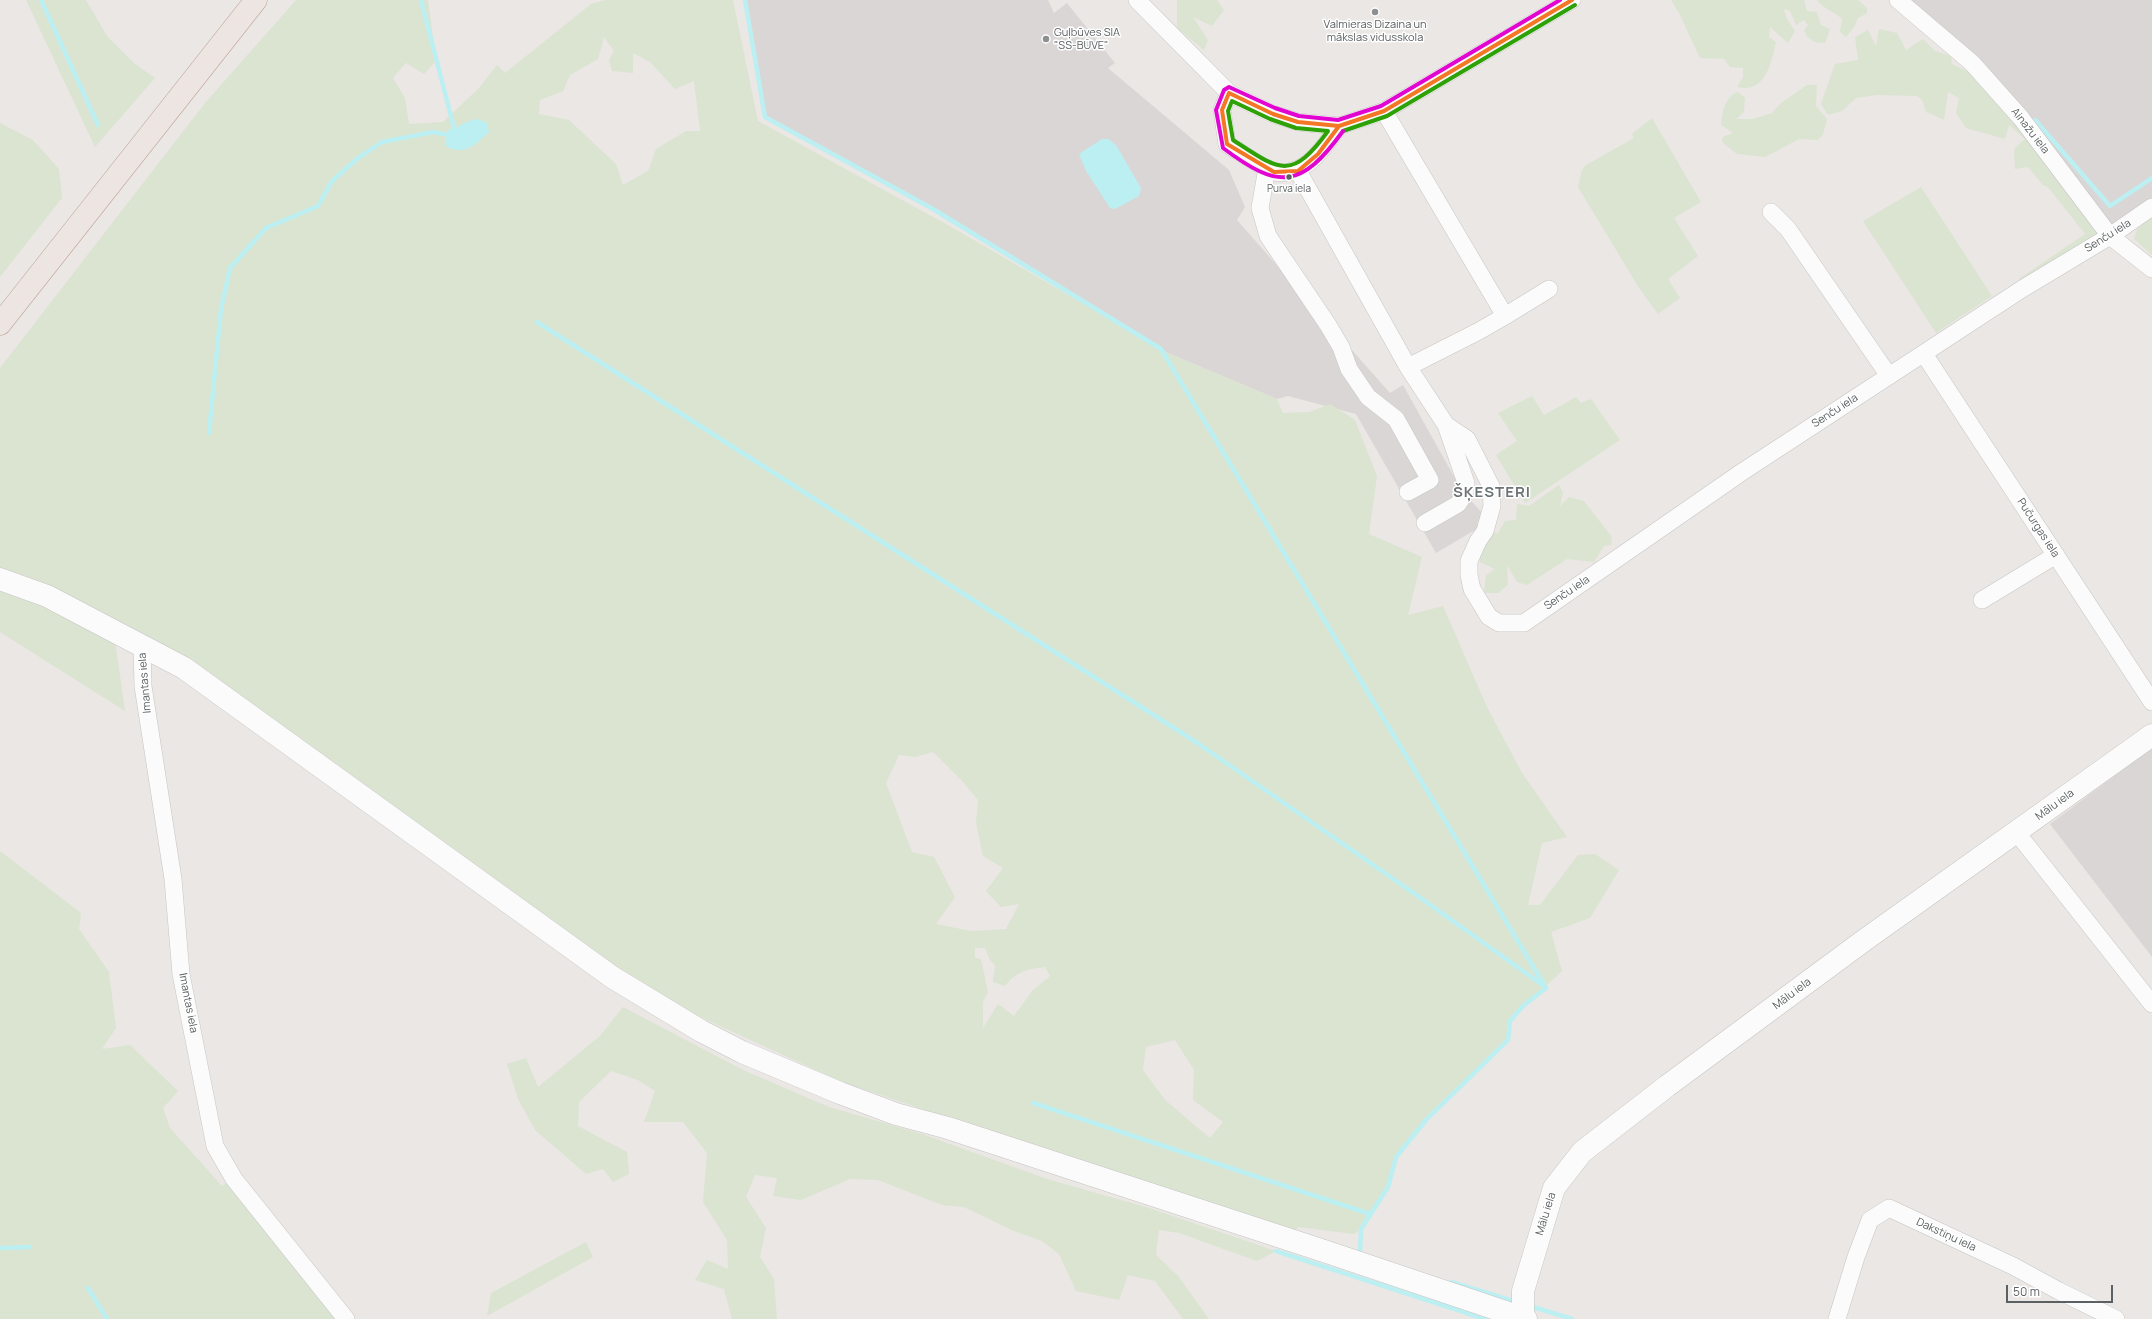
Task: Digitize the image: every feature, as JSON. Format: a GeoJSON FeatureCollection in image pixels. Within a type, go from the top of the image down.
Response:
{"type":"FeatureCollection","features":[{"type":"Feature","properties":{"kind":"highway"},"geometry":{"type":"LineString","coordinates":[[0,324],[256,0]]}},
{"type":"Feature","properties":{"kind":"street"},"geometry":{"type":"LineString","coordinates":[[1137,0],[1229,93],[1273,114],[1298,122],[1339,126],[1384,111],[1572,0]]}},
{"type":"Feature","properties":{"kind":"street","name":"Ainažu iela"},"geometry":{"type":"LineString","coordinates":[[1898,0],[1972,63],[2021,118],[2110,236],[2152,269]]}},
{"type":"Feature","properties":{"kind":"street"},"geometry":{"type":"LineString","coordinates":[[1229,93],[1222,110],[1227,144],[1274,172],[1298,171],[1318,154],[1339,126]]}},
{"type":"Feature","properties":{"kind":"street"},"geometry":{"type":"LineString","coordinates":[[1384,111],[1504,316]]}},
{"type":"Feature","properties":{"kind":"street"},"geometry":{"type":"LineString","coordinates":[[1267,168],[1260,208],[1268,236],[1328,325],[1341,347],[1349,369],[1368,397],[1396,419],[1404,432],[1430,480],[1408,492]]}},
{"type":"Feature","properties":{"kind":"street"},"geometry":{"type":"LineString","coordinates":[[1298,171],[1408,367],[1446,425],[1466,483],[1465,493],[1458,504],[1425,523]]}},
{"type":"Feature","properties":{"kind":"street","name":"Senču iela"},"geometry":{"type":"LineString","coordinates":[[1446,425],[1467,438],[1491,486],[1492,506],[1485,531],[1478,541],[1469,561],[1469,575],[1472,589],[1489,618],[1499,623],[1524,623],[1742,472],[2022,289],[2110,236],[2152,207]]}},
{"type":"Feature","properties":{"kind":"street"},"geometry":{"type":"LineString","coordinates":[[1771,212],[1788,229],[1889,376]]}},
{"type":"Feature","properties":{"kind":"street"},"geometry":{"type":"LineString","coordinates":[[1408,367],[1479,331],[1549,289]]}},
{"type":"Feature","properties":{"kind":"street","name":"Pučurgas iela"},"geometry":{"type":"LineString","coordinates":[[1924,354],[2152,702]]}},
{"type":"Feature","properties":{"kind":"street"},"geometry":{"type":"LineString","coordinates":[[1982,600],[2056,556]]}},
{"type":"Feature","properties":{"kind":"street"},"geometry":{"type":"LineString","coordinates":[[0,579],[47,596],[184,668],[612,977],[701,1031],[742,1052],[840,1093],[896,1114],[948,1128],[1316,1248],[1524,1319]]}},
{"type":"Feature","properties":{"kind":"street","name":"Imantas iela"},"geometry":{"type":"LineString","coordinates":[[142,645],[143,686],[173,879],[181,974],[216,1146],[234,1179],[346,1319]]}},
{"type":"Feature","properties":{"kind":"street","name":"Mālu iela"},"geometry":{"type":"LineString","coordinates":[[1524,1319],[1523,1290],[1554,1188],[1582,1152],[1667,1086],[1860,944],[2152,735]]}},
{"type":"Feature","properties":{"kind":"street"},"geometry":{"type":"LineString","coordinates":[[2016,833],[2152,1004]]}},
{"type":"Feature","properties":{"kind":"street","name":"Dakstiņu iela"},"geometry":{"type":"LineString","coordinates":[[1837,1319],[1856,1257],[1870,1220],[1889,1208],[2013,1266],[2058,1291],[2116,1319]]}},
{"type":"Feature","properties":{"kind":"shaded area"},"geometry":{"type":"Polygon","coordinates":[[[745,0],[1048,0],[1054,13],[1067,3],[1115,63],[1108,68],[1229,170],[1245,207],[1237,220],[1390,393],[1403,385],[1462,491],[1486,517],[1477,522],[1480,527],[1436,553],[1356,414],[1288,396],[1277,399],[1168,353],[933,209],[765,117],[745,0]]]}},
{"type":"Feature","properties":{"kind":"shaded area"},"geometry":{"type":"Polygon","coordinates":[[[1898,0],[2152,0],[2152,208],[2110,236],[2021,118],[1898,0]]]}},
{"type":"Feature","properties":{"kind":"shaded area"},"geometry":{"type":"Polygon","coordinates":[[[2152,748],[2152,957],[2050,824],[2152,748]]]}},
{"type":"Feature","properties":{"kind":"green space"},"geometry":{"type":"Polygon","coordinates":[[[26,0],[86,0],[107,36],[135,64],[155,78],[95,147],[26,0]]]}},
{"type":"Feature","properties":{"kind":"green space"},"geometry":{"type":"Polygon","coordinates":[[[296,0],[428,0],[436,61],[424,74],[406,63],[393,78],[405,98],[409,124],[443,122],[479,88],[497,65],[505,73],[591,4],[605,0],[733,0],[758,121],[955,229],[1168,353],[1277,399],[1283,413],[1309,412],[1330,404],[1355,420],[1377,476],[1369,534],[1422,557],[1408,615],[1443,606],[1487,707],[1522,773],[1567,837],[1542,843],[1528,905],[1540,905],[1578,855],[1595,854],[1619,870],[1590,918],[1551,932],[1562,971],[1525,1004],[1513,1017],[1509,1023],[1508,1040],[1426,1120],[1396,1157],[1388,1187],[1361,1229],[1354,1234],[1299,1227],[1291,1233],[842,1082],[637,988],[145,636],[0,570],[0,368],[205,103],[296,0]],[[604,37],[598,59],[570,75],[563,91],[540,100],[539,114],[569,120],[616,164],[623,185],[648,171],[656,149],[686,131],[700,131],[694,81],[675,89],[650,62],[633,53],[633,73],[612,71],[609,60],[614,51],[604,37]],[[933,752],[915,757],[899,755],[886,783],[912,852],[934,857],[955,897],[936,924],[971,931],[1006,929],[1019,904],[1001,907],[986,891],[1003,868],[983,856],[976,823],[978,800],[963,782],[933,752]],[[975,948],[975,958],[981,959],[988,992],[983,1002],[983,1028],[998,1004],[1014,1016],[1032,991],[1050,976],[1045,967],[1033,969],[1018,974],[1005,986],[993,982],[995,965],[990,960],[985,948],[975,948]],[[1175,1040],[1146,1047],[1143,1070],[1165,1100],[1210,1138],[1223,1122],[1193,1100],[1194,1070],[1175,1040]]]}},
{"type":"Feature","properties":{"kind":"green space"},"geometry":{"type":"Polygon","coordinates":[[[1177,0],[1217,0],[1224,10],[1212,26],[1193,17],[1208,40],[1204,50],[1177,28],[1177,0]]]}},
{"type":"Feature","properties":{"kind":"green space"},"geometry":{"type":"Polygon","coordinates":[[[1671,0],[1804,0],[1807,11],[1817,12],[1821,25],[1830,29],[1825,43],[1815,42],[1810,39],[1804,30],[1808,25],[1804,20],[1796,25],[1790,11],[1784,9],[1787,19],[1795,31],[1788,43],[1770,27],[1769,37],[1776,42],[1769,68],[1760,82],[1754,86],[1747,88],[1737,87],[1743,77],[1743,68],[1730,67],[1724,59],[1700,58],[1679,13],[1671,0]]]}},
{"type":"Feature","properties":{"kind":"green space"},"geometry":{"type":"Polygon","coordinates":[[[1817,0],[1858,0],[1867,8],[1867,13],[1858,18],[1854,27],[1846,37],[1840,32],[1842,19],[1817,0]]]}},
{"type":"Feature","properties":{"kind":"green space"},"geometry":{"type":"Polygon","coordinates":[[[1879,29],[1897,33],[1906,50],[1923,39],[1935,51],[1951,56],[1952,64],[1973,74],[2100,219],[2098,253],[2063,274],[2019,287],[2019,279],[2085,234],[2048,187],[2043,185],[2028,167],[2015,169],[2014,149],[2025,139],[2009,125],[2005,139],[1966,128],[1956,113],[1959,98],[1948,92],[1944,120],[1926,112],[1922,100],[1917,96],[1877,95],[1856,98],[1842,111],[1828,115],[1821,104],[1835,64],[1858,60],[1855,37],[1868,30],[1876,46],[1879,29]]]}},
{"type":"Feature","properties":{"kind":"green space"},"geometry":{"type":"Polygon","coordinates":[[[1807,85],[1817,85],[1816,106],[1827,119],[1823,134],[1818,140],[1799,139],[1765,157],[1737,154],[1722,142],[1723,137],[1733,133],[1721,125],[1725,106],[1733,94],[1738,92],[1745,98],[1744,112],[1736,119],[1753,119],[1772,113],[1781,103],[1807,85]]]}},
{"type":"Feature","properties":{"kind":"green space"},"geometry":{"type":"Polygon","coordinates":[[[1652,118],[1701,202],[1674,218],[1698,256],[1668,279],[1680,298],[1658,314],[1639,288],[1578,187],[1582,170],[1586,165],[1634,138],[1632,134],[1652,118]]]}},
{"type":"Feature","properties":{"kind":"green space"},"geometry":{"type":"Polygon","coordinates":[[[0,123],[33,140],[59,169],[62,198],[0,277],[0,123]]]}},
{"type":"Feature","properties":{"kind":"green space"},"geometry":{"type":"Polygon","coordinates":[[[1921,187],[1992,296],[1936,333],[1863,221],[1921,187]]]}},
{"type":"Feature","properties":{"kind":"green space"},"geometry":{"type":"Polygon","coordinates":[[[2152,216],[2152,255],[2134,239],[2137,229],[2152,216]]]}},
{"type":"Feature","properties":{"kind":"green space"},"geometry":{"type":"Polygon","coordinates":[[[1532,396],[1544,415],[1576,397],[1581,403],[1591,399],[1620,440],[1525,503],[1496,455],[1517,441],[1498,413],[1532,396]]]}},
{"type":"Feature","properties":{"kind":"green space"},"geometry":{"type":"Polygon","coordinates":[[[1559,485],[1563,493],[1560,506],[1569,497],[1584,501],[1612,537],[1611,545],[1604,546],[1594,562],[1567,559],[1527,585],[1517,582],[1507,565],[1508,585],[1498,593],[1484,593],[1486,575],[1495,569],[1480,562],[1480,547],[1490,532],[1498,533],[1505,521],[1516,520],[1517,504],[1529,506],[1559,485]]]}},
{"type":"Feature","properties":{"kind":"green space"},"geometry":{"type":"Polygon","coordinates":[[[0,589],[66,614],[115,641],[125,711],[0,632],[0,589]]]}},
{"type":"Feature","properties":{"kind":"green space"},"geometry":{"type":"Polygon","coordinates":[[[0,851],[81,913],[79,929],[109,972],[116,1028],[102,1049],[130,1045],[178,1091],[163,1108],[170,1128],[222,1186],[229,1181],[339,1319],[0,1319],[0,851]]]}},
{"type":"Feature","properties":{"kind":"green space"},"geometry":{"type":"Polygon","coordinates":[[[623,1007],[743,1070],[829,1107],[922,1134],[1047,1179],[1149,1208],[1276,1251],[1257,1261],[1179,1233],[1159,1230],[1156,1255],[1178,1276],[1209,1319],[1183,1319],[1155,1281],[1128,1275],[1119,1300],[1076,1291],[1059,1254],[1042,1241],[1014,1231],[964,1207],[942,1205],[878,1180],[850,1179],[801,1200],[773,1196],[777,1178],[755,1175],[746,1197],[766,1228],[760,1257],[774,1279],[777,1319],[732,1319],[724,1289],[695,1280],[707,1260],[728,1269],[727,1240],[703,1202],[707,1153],[683,1122],[644,1122],[655,1091],[638,1080],[611,1071],[579,1102],[578,1126],[627,1152],[629,1174],[613,1182],[603,1169],[586,1174],[535,1130],[518,1099],[507,1064],[526,1058],[538,1087],[600,1036],[623,1007]]]}},
{"type":"Feature","properties":{"kind":"green space"},"geometry":{"type":"Polygon","coordinates":[[[586,1242],[593,1257],[487,1316],[491,1293],[586,1242]]]}},
{"type":"Feature","properties":{"kind":"water"},"geometry":{"type":"Polygon","coordinates":[[[478,119],[487,123],[489,132],[479,141],[464,150],[452,149],[446,146],[445,140],[455,129],[468,121],[478,119]]]}},
{"type":"Feature","properties":{"kind":"water"},"geometry":{"type":"Polygon","coordinates":[[[1102,139],[1108,139],[1116,145],[1141,188],[1139,196],[1115,209],[1110,208],[1086,171],[1079,154],[1102,139]]]}},
{"type":"Feature","properties":{"kind":"waterway"},"geometry":{"type":"LineString","coordinates":[[41,0],[98,125]]}},
{"type":"Feature","properties":{"kind":"waterway"},"geometry":{"type":"LineString","coordinates":[[209,433],[221,309],[230,268],[266,228],[318,206],[332,181],[358,158],[382,142],[433,132],[448,135],[454,128],[421,0]]}},
{"type":"Feature","properties":{"kind":"waterway"},"geometry":{"type":"LineString","coordinates":[[745,0],[765,117],[933,209],[1161,349],[1546,988]]}},
{"type":"Feature","properties":{"kind":"waterway"},"geometry":{"type":"LineString","coordinates":[[2035,120],[2110,206],[2152,178]]}},
{"type":"Feature","properties":{"kind":"waterway"},"geometry":{"type":"LineString","coordinates":[[537,322],[1196,742],[1415,894],[1544,986]]}},
{"type":"Feature","properties":{"kind":"waterway"},"geometry":{"type":"LineString","coordinates":[[1364,1255],[1360,1253],[1361,1229],[1388,1187],[1396,1157],[1426,1120],[1508,1040],[1510,1021],[1523,1006],[1546,988]]}},
{"type":"Feature","properties":{"kind":"waterway"},"geometry":{"type":"LineString","coordinates":[[1033,1103],[1370,1214]]}},
{"type":"Feature","properties":{"kind":"waterway"},"geometry":{"type":"LineString","coordinates":[[0,1248],[30,1247]]}},
{"type":"Feature","properties":{"kind":"waterway"},"geometry":{"type":"LineString","coordinates":[[1276,1251],[1485,1319]]}},
{"type":"Feature","properties":{"kind":"waterway"},"geometry":{"type":"LineString","coordinates":[[1451,1282],[1513,1301]]}},
{"type":"Feature","properties":{"kind":"waterway"},"geometry":{"type":"LineString","coordinates":[[88,1288],[107,1319]]}},
{"type":"Feature","properties":{"kind":"waterway"},"geometry":{"type":"LineString","coordinates":[[1533,1307],[1572,1319]]}},
{"type":"Feature","properties":{"kind":"transit line"},"geometry":{"type":"LineString","coordinates":[[1343,131],[1328,150],[1314,164],[1301,173],[1288,177],[1275,176],[1259,171],[1223,148],[1216,110],[1224,90],[1229,87],[1275,108],[1299,116],[1338,120],[1381,106],[1560,0]]}},
{"type":"Feature","properties":{"kind":"transit line"},"geometry":{"type":"LineString","coordinates":[[1229,93],[1222,110],[1227,144],[1274,172],[1298,171],[1318,154],[1339,126],[1384,111],[1572,0]]}},
{"type":"Feature","properties":{"kind":"transit line"},"geometry":{"type":"LineString","coordinates":[[1343,131],[1387,116],[1575,5]]}},
{"type":"Feature","properties":{"kind":"transit line"},"geometry":{"type":"LineString","coordinates":[[1229,93],[1273,114],[1298,122],[1339,126],[1366,117]]}},
{"type":"Feature","properties":{"kind":"transit line"},"geometry":{"type":"LineString","coordinates":[[1232,101],[1270,119],[1296,128],[1328,131],[1304,158],[1294,164],[1284,166],[1274,164],[1233,140],[1228,111],[1232,101]]}},
{"type":"Feature","properties":{"kind":"place","name":"Valmieras Dizaina un mākslas vidusskola"},"geometry":{"type":"Point","coordinates":[1375,12]}},
{"type":"Feature","properties":{"kind":"place","name":"Guļbūves SIA \"SS-BŪVE\""},"geometry":{"type":"Point","coordinates":[1046,39]}},
{"type":"Feature","properties":{"kind":"place","name":"Purva iela"},"geometry":{"type":"Point","coordinates":[1289,177]}},
{"type":"Feature","properties":{"kind":"district","name":"ŠĶESTERI"},"geometry":{"type":"Point","coordinates":[1492,493]}}]}
